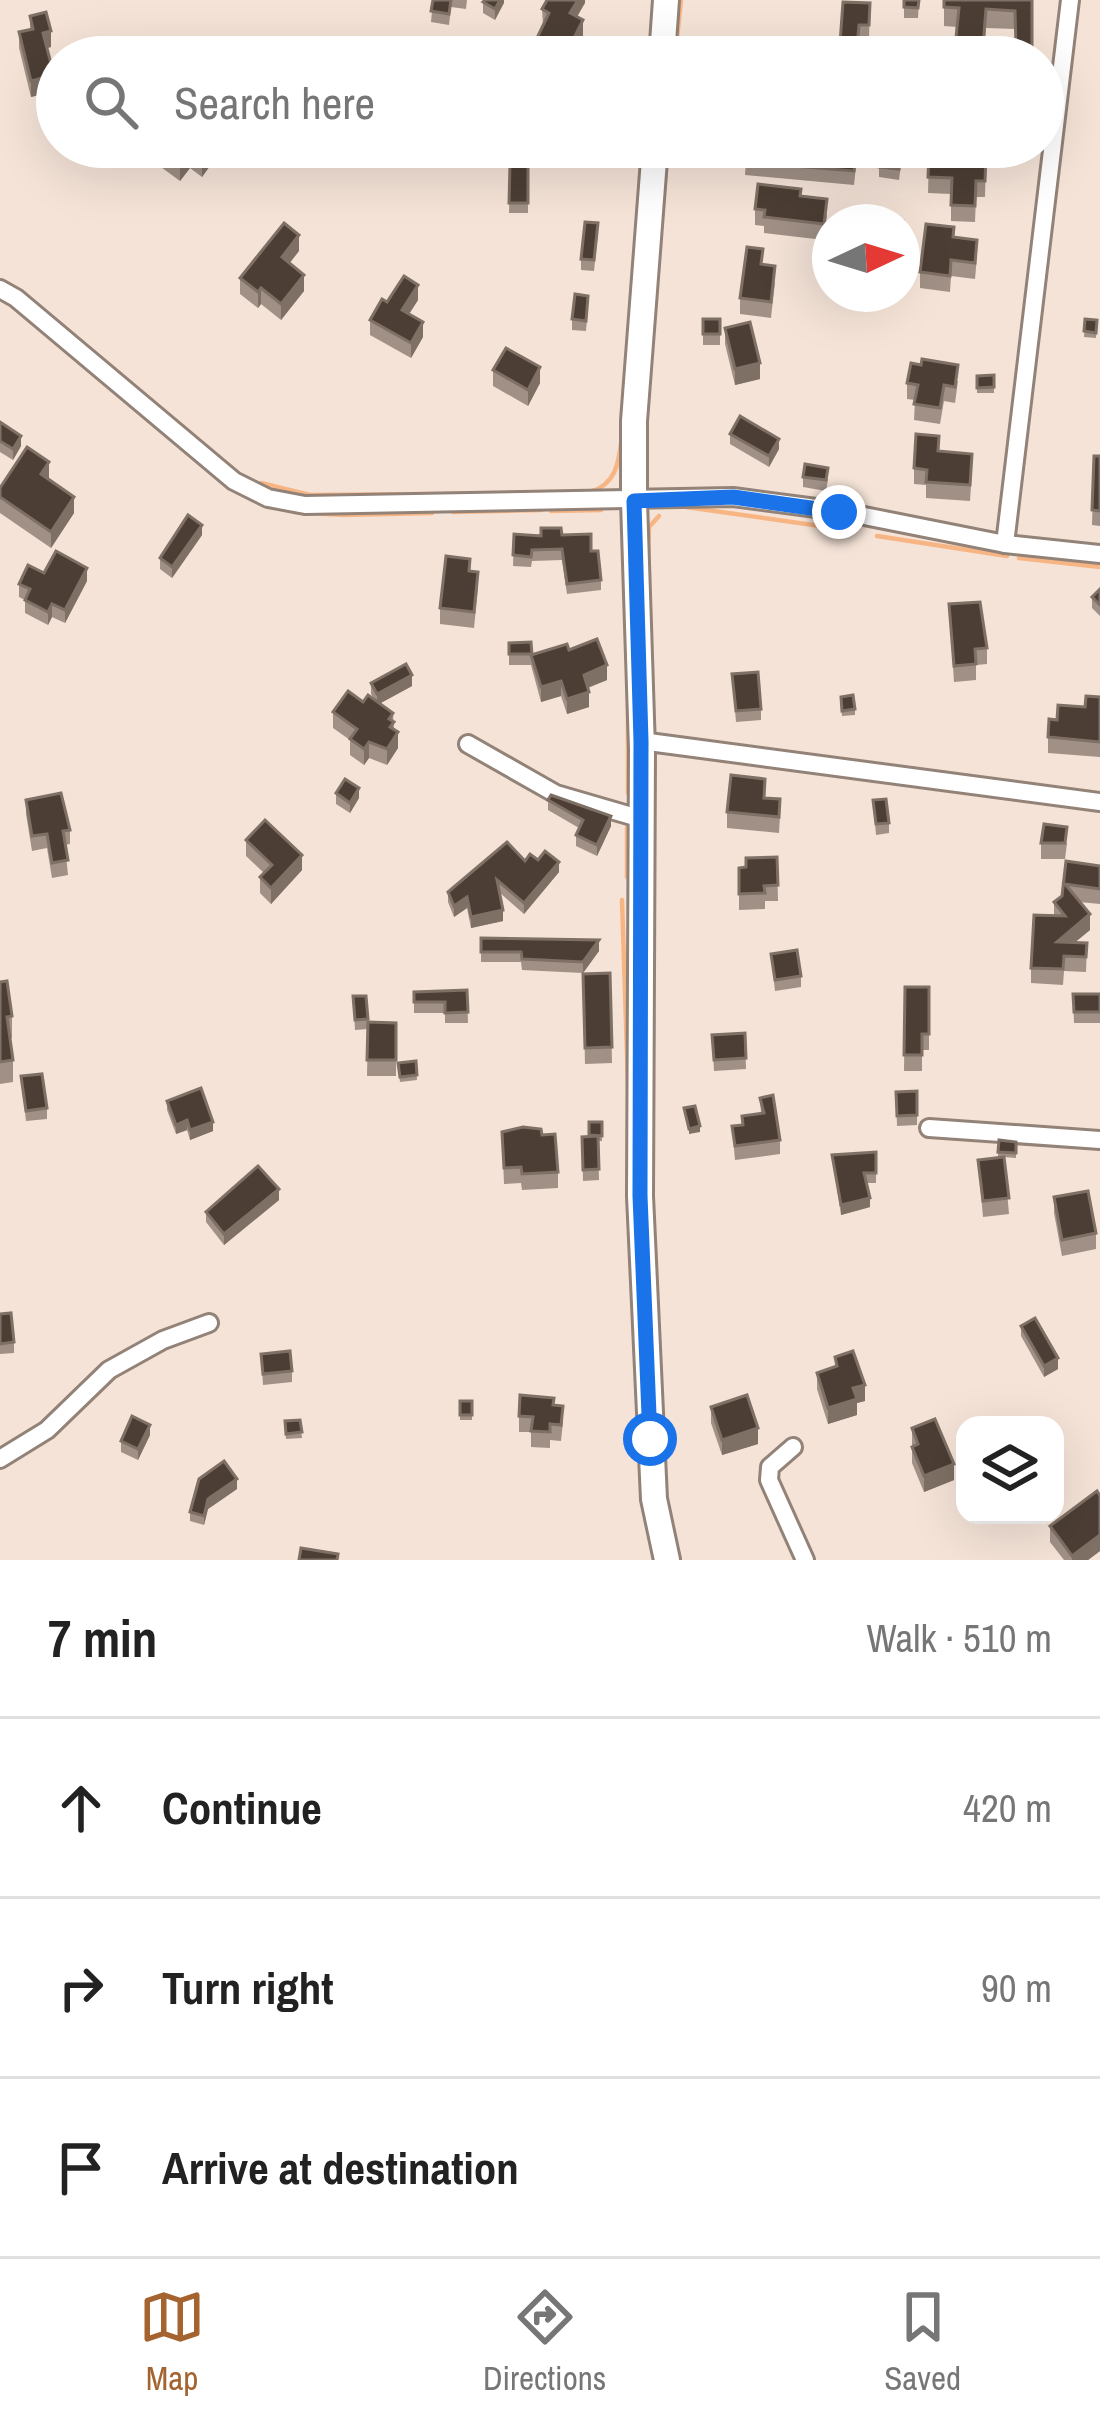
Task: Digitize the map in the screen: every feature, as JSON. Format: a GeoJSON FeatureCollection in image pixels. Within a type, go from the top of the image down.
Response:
{"type":"FeatureCollection","features":[{"type":"Feature","properties":{"kind":"street"},"geometry":{"type":"LineString","coordinates":[[663,36],[666,0]]}},
{"type":"Feature","properties":{"kind":"street"},"geometry":{"type":"LineString","coordinates":[[1064,50],[1070,0]]}},
{"type":"Feature","properties":{"kind":"street"},"geometry":{"type":"LineString","coordinates":[[653,168],[634,420],[642,819],[640,1196],[654,1499],[667,1560]]}},
{"type":"Feature","properties":{"kind":"street"},"geometry":{"type":"LineString","coordinates":[[1005,544],[1050,168]]}},
{"type":"Feature","properties":{"kind":"street"},"geometry":{"type":"LineString","coordinates":[[0,289],[234,481],[268,498],[305,505],[733,497],[1005,544],[1100,554]]}},
{"type":"Feature","properties":{"kind":"street"},"geometry":{"type":"LineString","coordinates":[[641,741],[1100,802]]}},
{"type":"Feature","properties":{"kind":"street"},"geometry":{"type":"LineString","coordinates":[[468,744],[556,794],[642,819]]}},
{"type":"Feature","properties":{"kind":"street"},"geometry":{"type":"LineString","coordinates":[[929,1128],[1100,1140]]}},
{"type":"Feature","properties":{"kind":"street"},"geometry":{"type":"LineString","coordinates":[[0,1459],[47,1430],[109,1370],[163,1340],[209,1323]]}},
{"type":"Feature","properties":{"kind":"street"},"geometry":{"type":"LineString","coordinates":[[793,1447],[770,1467],[769,1480],[806,1560]]}},
{"type":"Feature","properties":{"kind":"building"},"geometry":{"type":"Polygon","coordinates":[[[433,0],[451,0],[449,14],[431,11],[433,0]]]}},
{"type":"Feature","properties":{"kind":"building"},"geometry":{"type":"Polygon","coordinates":[[[547,0],[578,0],[570,13],[583,20],[575,36],[538,36],[549,13],[542,9],[547,0]]]}},
{"type":"Feature","properties":{"kind":"building"},"geometry":{"type":"Polygon","coordinates":[[[904,0],[919,0],[918,8],[904,7],[904,0]]]}},
{"type":"Feature","properties":{"kind":"building"},"geometry":{"type":"Polygon","coordinates":[[[944,0],[1032,0],[1032,36],[1016,36],[1015,11],[986,9],[984,36],[956,36],[959,8],[944,7],[944,0]]]}},
{"type":"Feature","properties":{"kind":"building"},"geometry":{"type":"Polygon","coordinates":[[[843,2],[870,3],[869,25],[859,25],[858,36],[841,36],[843,2]]]}},
{"type":"Feature","properties":{"kind":"building"},"geometry":{"type":"Polygon","coordinates":[[[46,12],[51,31],[36,36],[36,80],[31,81],[19,32],[33,29],[30,16],[46,12]]]}},
{"type":"Feature","properties":{"kind":"building"},"geometry":{"type":"Polygon","coordinates":[[[510,168],[528,168],[528,203],[509,203],[510,168]]]}},
{"type":"Feature","properties":{"kind":"building"},"geometry":{"type":"Polygon","coordinates":[[[928,168],[986,168],[985,181],[976,181],[975,206],[951,205],[952,178],[928,177],[928,168]]]}},
{"type":"Feature","properties":{"kind":"building"},"geometry":{"type":"Polygon","coordinates":[[[758,184],[801,189],[800,196],[827,199],[826,204],[812,204],[812,223],[764,217],[765,210],[755,209],[758,184]]]}},
{"type":"Feature","properties":{"kind":"building"},"geometry":{"type":"Polygon","coordinates":[[[585,222],[598,223],[594,260],[581,259],[585,222]]]}},
{"type":"Feature","properties":{"kind":"building"},"geometry":{"type":"Polygon","coordinates":[[[284,223],[299,235],[282,257],[304,275],[281,304],[240,278],[284,223]]]}},
{"type":"Feature","properties":{"kind":"building"},"geometry":{"type":"Polygon","coordinates":[[[926,224],[954,227],[953,237],[977,240],[975,263],[951,260],[950,276],[920,272],[926,224]]]}},
{"type":"Feature","properties":{"kind":"building"},"geometry":{"type":"Polygon","coordinates":[[[747,247],[763,249],[761,264],[775,266],[771,302],[740,298],[747,247]]]}},
{"type":"Feature","properties":{"kind":"building"},"geometry":{"type":"Polygon","coordinates":[[[404,276],[418,285],[402,310],[423,322],[411,343],[370,320],[404,276]]]}},
{"type":"Feature","properties":{"kind":"building"},"geometry":{"type":"Polygon","coordinates":[[[575,294],[588,296],[586,321],[572,319],[575,294]]]}},
{"type":"Feature","properties":{"kind":"building"},"geometry":{"type":"Polygon","coordinates":[[[703,319],[720,319],[720,334],[703,334],[703,319]]]}},
{"type":"Feature","properties":{"kind":"building"},"geometry":{"type":"Polygon","coordinates":[[[1085,319],[1097,320],[1096,333],[1084,331],[1085,319]]]}},
{"type":"Feature","properties":{"kind":"building"},"geometry":{"type":"Polygon","coordinates":[[[750,322],[760,363],[735,369],[725,328],[750,322]]]}},
{"type":"Feature","properties":{"kind":"building"},"geometry":{"type":"Polygon","coordinates":[[[506,348],[540,367],[528,390],[493,370],[506,348]]]}},
{"type":"Feature","properties":{"kind":"building"},"geometry":{"type":"Polygon","coordinates":[[[922,359],[958,365],[955,387],[944,385],[940,408],[914,404],[918,385],[907,383],[911,363],[921,365],[922,359]]]}},
{"type":"Feature","properties":{"kind":"building"},"geometry":{"type":"Polygon","coordinates":[[[994,375],[994,387],[977,388],[977,376],[994,375]]]}},
{"type":"Feature","properties":{"kind":"building"},"geometry":{"type":"Polygon","coordinates":[[[740,416],[779,439],[769,456],[730,434],[740,416]]]}},
{"type":"Feature","properties":{"kind":"building"},"geometry":{"type":"Polygon","coordinates":[[[0,422],[21,436],[13,449],[0,441],[0,422]]]}},
{"type":"Feature","properties":{"kind":"building"},"geometry":{"type":"Polygon","coordinates":[[[916,434],[939,436],[938,451],[972,454],[970,485],[926,482],[927,470],[914,468],[916,434]]]}},
{"type":"Feature","properties":{"kind":"building"},"geometry":{"type":"Polygon","coordinates":[[[27,447],[49,462],[41,474],[74,497],[51,532],[0,497],[0,488],[27,447]]]}},
{"type":"Feature","properties":{"kind":"building"},"geometry":{"type":"Polygon","coordinates":[[[1094,456],[1100,456],[1100,511],[1092,510],[1094,456]]]}},
{"type":"Feature","properties":{"kind":"building"},"geometry":{"type":"Polygon","coordinates":[[[805,464],[828,468],[826,480],[803,477],[805,464]]]}},
{"type":"Feature","properties":{"kind":"building"},"geometry":{"type":"Polygon","coordinates":[[[188,515],[202,525],[172,567],[160,558],[188,515]]]}},
{"type":"Feature","properties":{"kind":"building"},"geometry":{"type":"Polygon","coordinates":[[[541,528],[561,528],[562,535],[591,534],[591,551],[598,551],[601,580],[567,584],[562,549],[532,550],[531,557],[513,555],[514,534],[541,536],[541,528]]]}},
{"type":"Feature","properties":{"kind":"building"},"geometry":{"type":"Polygon","coordinates":[[[56,551],[87,568],[65,610],[52,604],[48,612],[25,600],[30,589],[19,584],[28,565],[44,573],[56,551]]]}},
{"type":"Feature","properties":{"kind":"building"},"geometry":{"type":"Polygon","coordinates":[[[446,556],[470,559],[469,571],[478,572],[474,612],[440,608],[446,556]]]}},
{"type":"Feature","properties":{"kind":"building"},"geometry":{"type":"Polygon","coordinates":[[[980,602],[987,648],[975,649],[976,664],[954,666],[949,604],[980,602]]]}},
{"type":"Feature","properties":{"kind":"building"},"geometry":{"type":"Polygon","coordinates":[[[597,639],[607,665],[584,675],[589,692],[567,699],[561,681],[541,687],[531,655],[567,644],[569,650],[597,639]]]}},
{"type":"Feature","properties":{"kind":"building"},"geometry":{"type":"Polygon","coordinates":[[[531,642],[532,654],[509,654],[509,643],[531,642]]]}},
{"type":"Feature","properties":{"kind":"building"},"geometry":{"type":"Polygon","coordinates":[[[406,664],[412,675],[377,694],[371,683],[406,664]]]}},
{"type":"Feature","properties":{"kind":"building"},"geometry":{"type":"Polygon","coordinates":[[[758,672],[761,709],[736,711],[732,674],[758,672]]]}},
{"type":"Feature","properties":{"kind":"building"},"geometry":{"type":"Polygon","coordinates":[[[348,691],[363,702],[368,695],[393,713],[390,727],[398,732],[387,749],[369,742],[364,749],[350,739],[357,729],[333,712],[348,691]]]}},
{"type":"Feature","properties":{"kind":"building"},"geometry":{"type":"Polygon","coordinates":[[[853,695],[855,709],[842,711],[841,697],[853,695]]]}},
{"type":"Feature","properties":{"kind":"building"},"geometry":{"type":"Polygon","coordinates":[[[1086,696],[1100,697],[1100,742],[1048,737],[1049,719],[1057,720],[1058,705],[1085,707],[1086,696]]]}},
{"type":"Feature","properties":{"kind":"building"},"geometry":{"type":"Polygon","coordinates":[[[731,775],[765,779],[764,798],[780,799],[779,817],[727,812],[731,775]]]}},
{"type":"Feature","properties":{"kind":"building"},"geometry":{"type":"Polygon","coordinates":[[[345,779],[359,788],[350,803],[336,793],[345,779]]]}},
{"type":"Feature","properties":{"kind":"building"},"geometry":{"type":"Polygon","coordinates":[[[61,793],[70,830],[63,831],[68,860],[52,863],[47,834],[32,836],[26,800],[61,793]]]}},
{"type":"Feature","properties":{"kind":"building"},"geometry":{"type":"Polygon","coordinates":[[[551,795],[611,816],[597,845],[576,835],[583,820],[548,800],[551,795]]]}},
{"type":"Feature","properties":{"kind":"building"},"geometry":{"type":"Polygon","coordinates":[[[886,799],[889,823],[876,824],[873,800],[886,799]]]}},
{"type":"Feature","properties":{"kind":"building"},"geometry":{"type":"Polygon","coordinates":[[[265,820],[302,855],[271,888],[260,877],[272,865],[246,840],[265,820]]]}},
{"type":"Feature","properties":{"kind":"building"},"geometry":{"type":"Polygon","coordinates":[[[1044,824],[1067,827],[1065,843],[1041,843],[1044,824]]]}},
{"type":"Feature","properties":{"kind":"building"},"geometry":{"type":"Polygon","coordinates":[[[507,842],[525,861],[530,854],[538,860],[545,851],[559,862],[524,903],[497,880],[503,910],[471,917],[467,897],[454,906],[448,892],[507,842]]]}},
{"type":"Feature","properties":{"kind":"building"},"geometry":{"type":"Polygon","coordinates":[[[777,857],[778,885],[764,886],[765,893],[739,894],[739,868],[746,867],[746,858],[777,857]]]}},
{"type":"Feature","properties":{"kind":"building"},"geometry":{"type":"Polygon","coordinates":[[[1066,861],[1100,866],[1100,889],[1065,884],[1090,914],[1057,942],[1087,943],[1086,957],[1064,956],[1063,969],[1031,968],[1034,915],[1065,916],[1054,902],[1062,896],[1066,861]]]}},
{"type":"Feature","properties":{"kind":"building"},"geometry":{"type":"Polygon","coordinates":[[[481,938],[599,940],[583,962],[522,959],[521,952],[481,952],[481,938]]]}},
{"type":"Feature","properties":{"kind":"building"},"geometry":{"type":"Polygon","coordinates":[[[797,950],[801,976],[775,980],[771,954],[797,950]]]}},
{"type":"Feature","properties":{"kind":"building"},"geometry":{"type":"Polygon","coordinates":[[[610,973],[612,1047],[585,1048],[583,974],[610,973]]]}},
{"type":"Feature","properties":{"kind":"building"},"geometry":{"type":"Polygon","coordinates":[[[7,981],[13,1060],[0,1062],[0,982],[7,981]]]}},
{"type":"Feature","properties":{"kind":"building"},"geometry":{"type":"Polygon","coordinates":[[[905,987],[929,987],[929,1034],[922,1034],[922,1055],[904,1055],[905,987]]]}},
{"type":"Feature","properties":{"kind":"building"},"geometry":{"type":"Polygon","coordinates":[[[467,990],[468,1012],[445,1013],[445,1002],[414,1002],[414,992],[467,990]]]}},
{"type":"Feature","properties":{"kind":"building"},"geometry":{"type":"Polygon","coordinates":[[[1073,994],[1100,994],[1100,1012],[1074,1012],[1073,994]]]}},
{"type":"Feature","properties":{"kind":"building"},"geometry":{"type":"Polygon","coordinates":[[[353,996],[366,996],[368,1019],[355,1020],[353,996]]]}},
{"type":"Feature","properties":{"kind":"building"},"geometry":{"type":"Polygon","coordinates":[[[368,1022],[396,1023],[396,1060],[367,1060],[368,1022]]]}},
{"type":"Feature","properties":{"kind":"building"},"geometry":{"type":"Polygon","coordinates":[[[745,1033],[746,1058],[714,1060],[712,1035],[745,1033]]]}},
{"type":"Feature","properties":{"kind":"building"},"geometry":{"type":"Polygon","coordinates":[[[416,1061],[417,1075],[400,1077],[398,1063],[416,1061]]]}},
{"type":"Feature","properties":{"kind":"building"},"geometry":{"type":"Polygon","coordinates":[[[42,1074],[47,1108],[26,1111],[21,1076],[42,1074]]]}},
{"type":"Feature","properties":{"kind":"building"},"geometry":{"type":"Polygon","coordinates":[[[201,1088],[213,1122],[190,1130],[187,1120],[176,1125],[167,1101],[201,1088]]]}},
{"type":"Feature","properties":{"kind":"building"},"geometry":{"type":"Polygon","coordinates":[[[917,1091],[917,1115],[897,1116],[896,1092],[917,1091]]]}},
{"type":"Feature","properties":{"kind":"building"},"geometry":{"type":"Polygon","coordinates":[[[773,1095],[780,1140],[735,1146],[732,1126],[743,1125],[742,1116],[764,1113],[760,1098],[773,1095]]]}},
{"type":"Feature","properties":{"kind":"building"},"geometry":{"type":"Polygon","coordinates":[[[695,1106],[700,1126],[689,1129],[684,1108],[695,1106]]]}},
{"type":"Feature","properties":{"kind":"building"},"geometry":{"type":"Polygon","coordinates":[[[589,1122],[602,1122],[602,1136],[589,1135],[589,1122]]]}},
{"type":"Feature","properties":{"kind":"building"},"geometry":{"type":"Polygon","coordinates":[[[541,1129],[542,1135],[555,1134],[558,1172],[522,1174],[521,1167],[504,1168],[502,1132],[541,1129]]]}},
{"type":"Feature","properties":{"kind":"building"},"geometry":{"type":"Polygon","coordinates":[[[598,1136],[599,1169],[583,1170],[582,1137],[598,1136]]]}},
{"type":"Feature","properties":{"kind":"building"},"geometry":{"type":"Polygon","coordinates":[[[999,1140],[1016,1142],[1016,1153],[998,1152],[999,1140]]]}},
{"type":"Feature","properties":{"kind":"building"},"geometry":{"type":"Polygon","coordinates":[[[876,1152],[876,1173],[864,1173],[870,1198],[841,1205],[832,1155],[876,1152]]]}},
{"type":"Feature","properties":{"kind":"building"},"geometry":{"type":"Polygon","coordinates":[[[1004,1157],[1009,1198],[983,1201],[978,1160],[1004,1157]]]}},
{"type":"Feature","properties":{"kind":"building"},"geometry":{"type":"Polygon","coordinates":[[[258,1166],[279,1189],[224,1234],[206,1212],[258,1166]]]}},
{"type":"Feature","properties":{"kind":"building"},"geometry":{"type":"Polygon","coordinates":[[[1088,1191],[1096,1233],[1062,1240],[1054,1197],[1088,1191]]]}},
{"type":"Feature","properties":{"kind":"building"},"geometry":{"type":"Polygon","coordinates":[[[11,1313],[14,1342],[0,1344],[0,1314],[11,1313]]]}},
{"type":"Feature","properties":{"kind":"building"},"geometry":{"type":"Polygon","coordinates":[[[1035,1318],[1058,1358],[1044,1366],[1021,1326],[1035,1318]]]}},
{"type":"Feature","properties":{"kind":"building"},"geometry":{"type":"Polygon","coordinates":[[[290,1351],[292,1371],[263,1374],[261,1354],[290,1351]]]}},
{"type":"Feature","properties":{"kind":"building"},"geometry":{"type":"Polygon","coordinates":[[[853,1351],[865,1385],[853,1388],[857,1399],[828,1408],[817,1373],[837,1366],[835,1357],[853,1351]]]}},
{"type":"Feature","properties":{"kind":"building"},"geometry":{"type":"Polygon","coordinates":[[[520,1395],[554,1398],[553,1405],[563,1406],[561,1425],[550,1424],[550,1432],[531,1431],[533,1417],[519,1416],[520,1395]]]}},
{"type":"Feature","properties":{"kind":"building"},"geometry":{"type":"Polygon","coordinates":[[[747,1395],[758,1428],[722,1440],[711,1407],[747,1395]]]}},
{"type":"Feature","properties":{"kind":"building"},"geometry":{"type":"Polygon","coordinates":[[[460,1401],[472,1401],[472,1415],[460,1415],[460,1401]]]}},
{"type":"Feature","properties":{"kind":"building"},"geometry":{"type":"Polygon","coordinates":[[[132,1416],[150,1425],[138,1449],[121,1441],[132,1416]]]}},
{"type":"Feature","properties":{"kind":"building"},"geometry":{"type":"Polygon","coordinates":[[[935,1419],[954,1464],[924,1476],[912,1447],[918,1444],[912,1428],[935,1419]]]}},
{"type":"Feature","properties":{"kind":"building"},"geometry":{"type":"Polygon","coordinates":[[[300,1420],[302,1432],[286,1434],[285,1421],[300,1420]]]}},
{"type":"Feature","properties":{"kind":"building"},"geometry":{"type":"Polygon","coordinates":[[[224,1461],[237,1479],[208,1499],[204,1516],[190,1512],[199,1479],[224,1461]]]}},
{"type":"Feature","properties":{"kind":"building"},"geometry":{"type":"Polygon","coordinates":[[[1097,1491],[1100,1535],[1072,1556],[1050,1526],[1064,1524],[1064,1516],[1097,1491]]]}},
{"type":"Feature","properties":{"kind":"building"},"geometry":{"type":"Polygon","coordinates":[[[301,1548],[338,1554],[337,1560],[299,1560],[301,1548]]]}},
{"type":"Feature","properties":{"kind":"waterway"},"geometry":{"type":"LineString","coordinates":[[677,36],[681,0]]}},
{"type":"Feature","properties":{"kind":"waterway"},"geometry":{"type":"LineString","coordinates":[[590,492],[613,475],[623,428]]}},
{"type":"Feature","properties":{"kind":"waterway"},"geometry":{"type":"LineString","coordinates":[[261,483],[310,495],[440,494]]}},
{"type":"Feature","properties":{"kind":"waterway"},"geometry":{"type":"LineString","coordinates":[[446,494],[470,494]]}},
{"type":"Feature","properties":{"kind":"waterway"},"geometry":{"type":"LineString","coordinates":[[686,507],[855,531]]}},
{"type":"Feature","properties":{"kind":"waterway"},"geometry":{"type":"LineString","coordinates":[[453,512],[541,510]]}},
{"type":"Feature","properties":{"kind":"waterway"},"geometry":{"type":"LineString","coordinates":[[551,511],[601,510]]}},
{"type":"Feature","properties":{"kind":"waterway"},"geometry":{"type":"LineString","coordinates":[[294,512],[432,513]]}},
{"type":"Feature","properties":{"kind":"waterway"},"geometry":{"type":"LineString","coordinates":[[648,560],[649,527],[659,516]]}},
{"type":"Feature","properties":{"kind":"waterway"},"geometry":{"type":"LineString","coordinates":[[877,536],[1007,556]]}},
{"type":"Feature","properties":{"kind":"waterway"},"geometry":{"type":"LineString","coordinates":[[1019,558],[1100,567]]}},
{"type":"Feature","properties":{"kind":"waterway"},"geometry":{"type":"LineString","coordinates":[[628,696],[628,793]]}},
{"type":"Feature","properties":{"kind":"waterway"},"geometry":{"type":"LineString","coordinates":[[627,828],[627,877]]}},
{"type":"Feature","properties":{"kind":"waterway"},"geometry":{"type":"LineString","coordinates":[[622,900],[629,1114]]}},
{"type":"Feature","properties":{"kind":"waterway"},"geometry":{"type":"LineString","coordinates":[[632,1275],[640,1449]]}},
{"type":"Feature","properties":{"kind":"waterway"},"geometry":{"type":"LineString","coordinates":[[665,1495],[673,1531]]}},
{"type":"Feature","properties":{"kind":"route"},"geometry":{"type":"LineString","coordinates":[[650,1439],[640,1196],[642,819],[634,501],[733,497],[839,512]]}}]}
